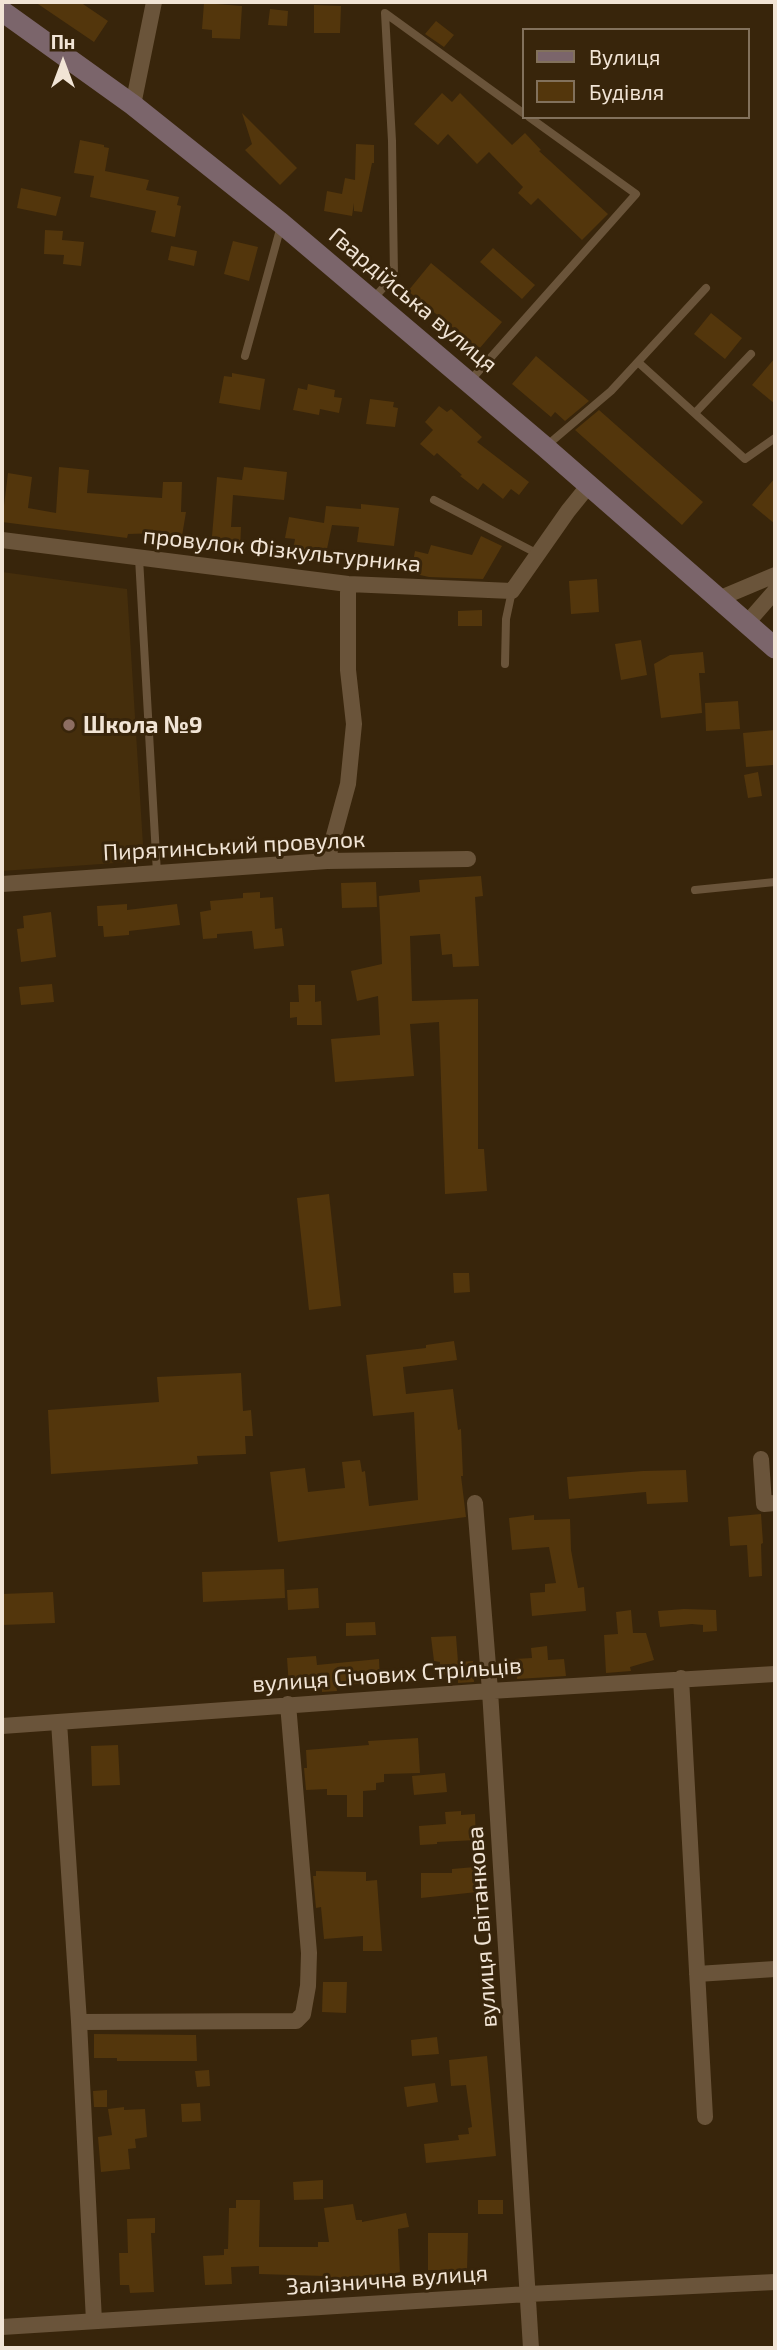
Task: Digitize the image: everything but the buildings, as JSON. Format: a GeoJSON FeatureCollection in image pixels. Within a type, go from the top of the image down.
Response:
{"type":"FeatureCollection","features":[{"type":"Feature","properties":{"kind":"main road","name":"Гвардійська вулиця"},"geometry":{"type":"LineString","coordinates":[[2,10],[133,104],[281,223],[470,382],[775,648]]}},
{"type":"Feature","properties":{"kind":"street"},"geometry":{"type":"LineString","coordinates":[[133,104],[154,2]]}},
{"type":"Feature","properties":{"kind":"street"},"geometry":{"type":"LineString","coordinates":[[512,592],[589,485]]}},
{"type":"Feature","properties":{"kind":"street","name":"провулок Фізкультурника"},"geometry":{"type":"LineString","coordinates":[[2,540],[348,584],[512,592]]}},
{"type":"Feature","properties":{"kind":"street"},"geometry":{"type":"LineString","coordinates":[[718,599],[775,575]]}},
{"type":"Feature","properties":{"kind":"street"},"geometry":{"type":"LineString","coordinates":[[327,861],[348,784],[354,724],[348,670],[348,584]]}},
{"type":"Feature","properties":{"kind":"street"},"geometry":{"type":"LineString","coordinates":[[747,623],[775,591]]}},
{"type":"Feature","properties":{"kind":"street","name":"Пирятинський провулок"},"geometry":{"type":"LineString","coordinates":[[2,884],[327,861],[468,859]]}},
{"type":"Feature","properties":{"kind":"street"},"geometry":{"type":"LineString","coordinates":[[761,1459],[764,1504],[775,1503]]}},
{"type":"Feature","properties":{"kind":"street","name":"вулиця Світанкова"},"geometry":{"type":"LineString","coordinates":[[475,1503],[490,1691],[531,2348]]}},
{"type":"Feature","properties":{"kind":"street","name":"вулиця Січових Стрільців"},"geometry":{"type":"LineString","coordinates":[[2,1726],[288,1704],[775,1674]]}},
{"type":"Feature","properties":{"kind":"street"},"geometry":{"type":"LineString","coordinates":[[681,1678],[705,2117]]}},
{"type":"Feature","properties":{"kind":"street"},"geometry":{"type":"LineString","coordinates":[[79,2022],[296,2021],[303,2014],[308,1986],[309,1952],[288,1704]]}},
{"type":"Feature","properties":{"kind":"street"},"geometry":{"type":"LineString","coordinates":[[60,1722],[94,2321]]}},
{"type":"Feature","properties":{"kind":"street"},"geometry":{"type":"LineString","coordinates":[[697,1974],[775,1969]]}},
{"type":"Feature","properties":{"kind":"street","name":"Залізнична вулиця"},"geometry":{"type":"LineString","coordinates":[[2,2327],[775,2281]]}},
{"type":"Feature","properties":{"kind":"lane"},"geometry":{"type":"LineString","coordinates":[[371,300],[394,276],[392,141],[385,13],[522,112]]}},
{"type":"Feature","properties":{"kind":"lane"},"geometry":{"type":"LineString","coordinates":[[470,382],[636,194],[532,119]]}},
{"type":"Feature","properties":{"kind":"lane"},"geometry":{"type":"LineString","coordinates":[[245,356],[281,223]]}},
{"type":"Feature","properties":{"kind":"lane"},"geometry":{"type":"LineString","coordinates":[[545,447],[611,391],[706,288]]}},
{"type":"Feature","properties":{"kind":"lane"},"geometry":{"type":"LineString","coordinates":[[695,413],[751,354]]}},
{"type":"Feature","properties":{"kind":"lane"},"geometry":{"type":"LineString","coordinates":[[639,363],[745,459],[775,438]]}},
{"type":"Feature","properties":{"kind":"lane"},"geometry":{"type":"LineString","coordinates":[[434,500],[538,554]]}},
{"type":"Feature","properties":{"kind":"lane"},"geometry":{"type":"LineString","coordinates":[[139,558],[157,873]]}},
{"type":"Feature","properties":{"kind":"lane"},"geometry":{"type":"LineString","coordinates":[[505,664],[506,619],[512,592]]}},
{"type":"Feature","properties":{"kind":"lane"},"geometry":{"type":"LineString","coordinates":[[695,890],[775,882]]}},
{"type":"Feature","properties":{"kind":"shaded area","name":"Школа №9"},"geometry":{"type":"Polygon","coordinates":[[[2,572],[127,589],[144,861],[2,871],[2,572]]]}},
{"type":"Feature","properties":{"kind":"place","name":"Школа №9"},"geometry":{"type":"Point","coordinates":[69,725]}}]}
